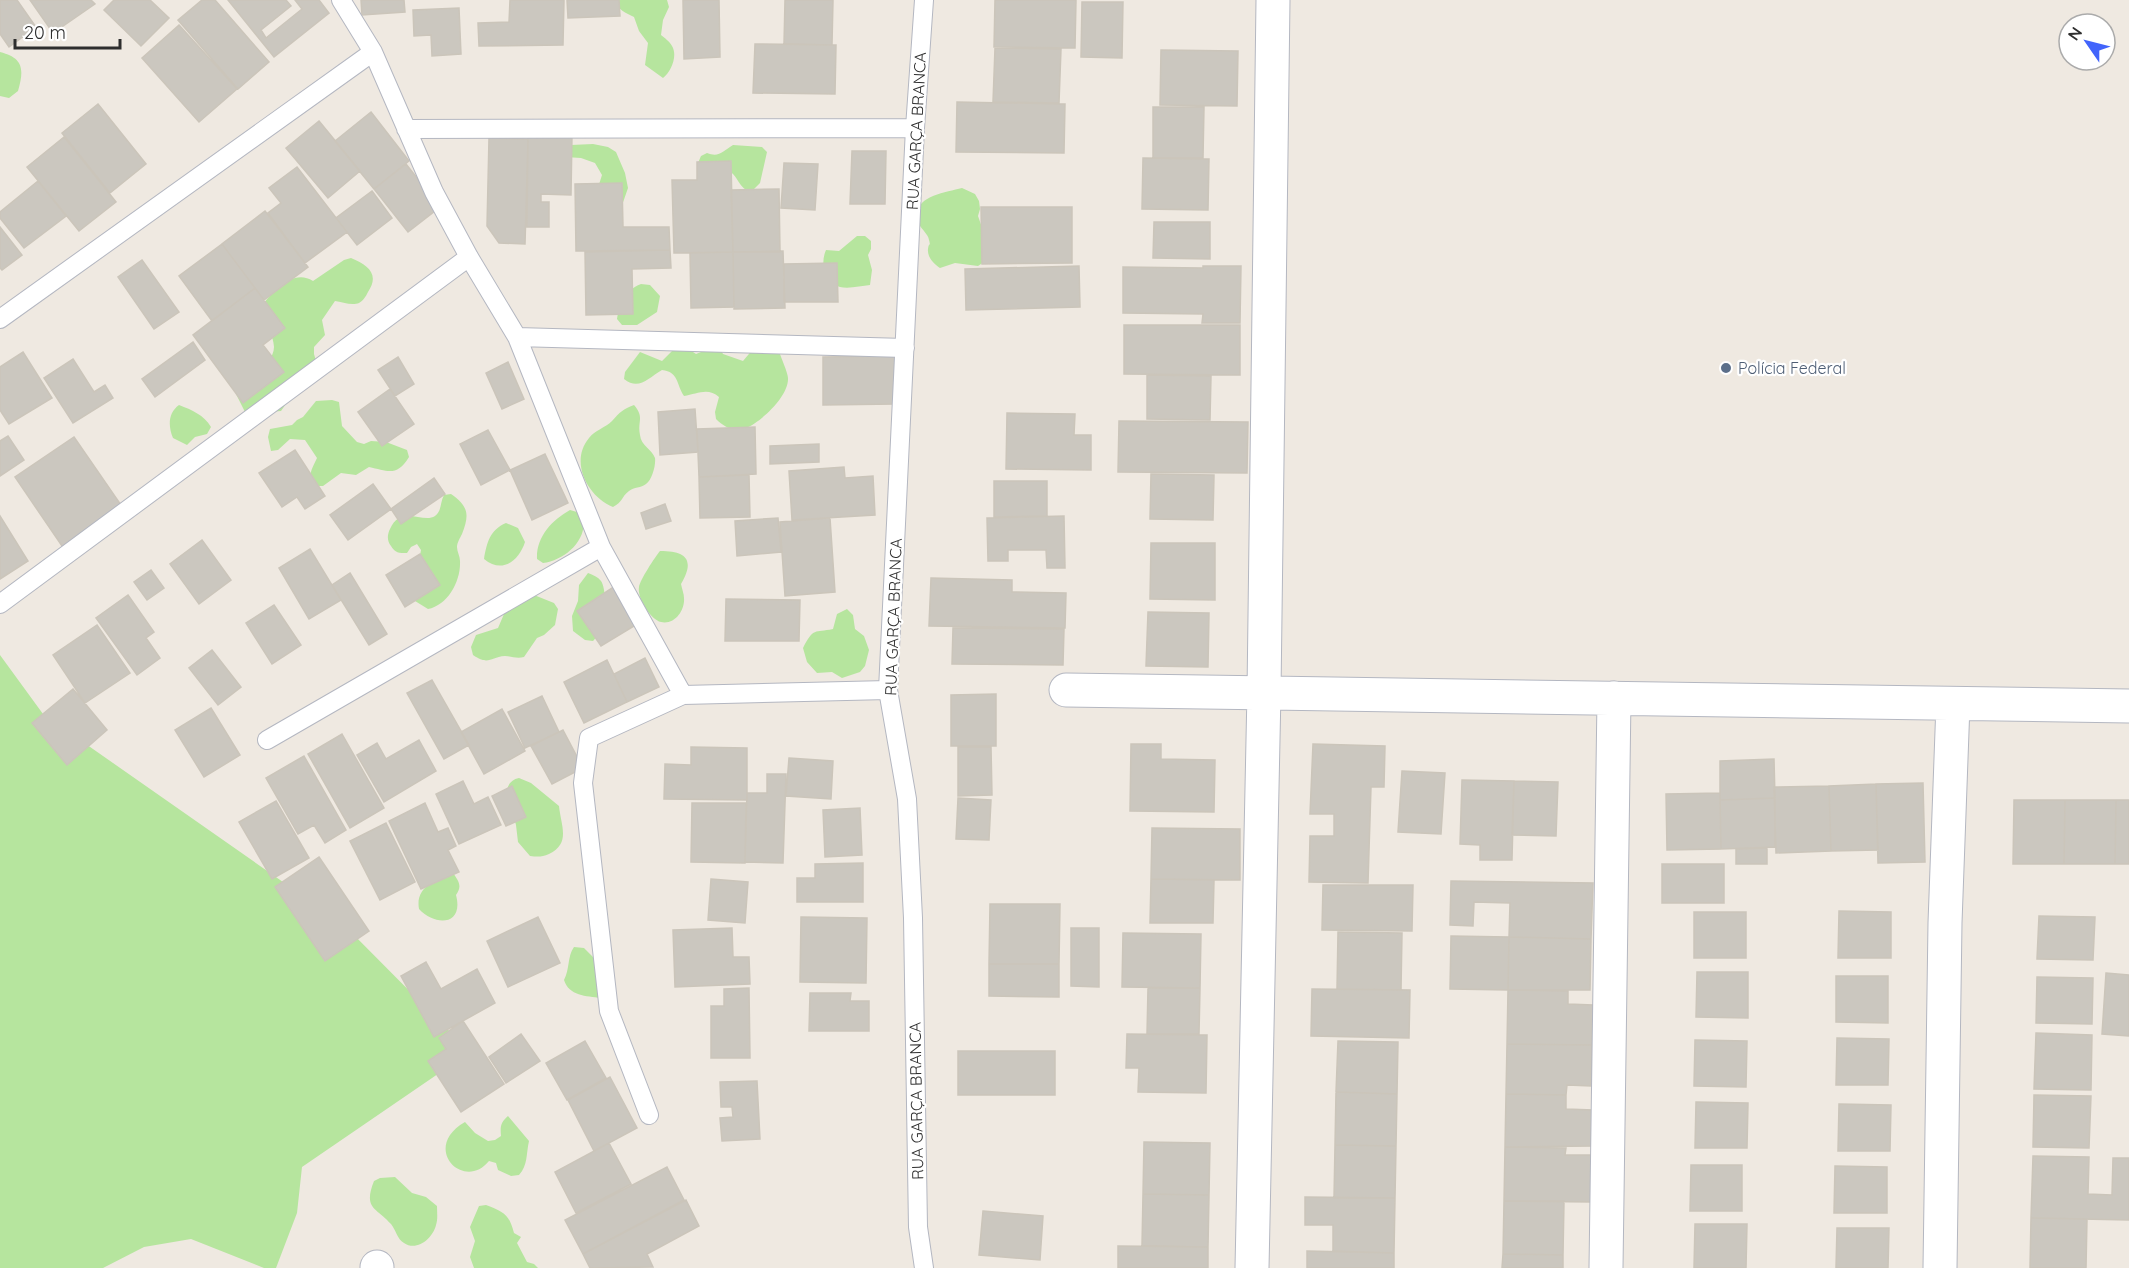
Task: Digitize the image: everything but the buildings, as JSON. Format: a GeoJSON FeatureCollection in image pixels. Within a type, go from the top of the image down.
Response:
{"type":"FeatureCollection","features":[{"type":"Feature","properties":{"kind":"street"},"geometry":{"type":"LineString","coordinates":[[1252,1268],[1264,692],[1273,0]]}},
{"type":"Feature","properties":{"kind":"street"},"geometry":{"type":"LineString","coordinates":[[1066,690],[2129,706]]}},
{"type":"Feature","properties":{"kind":"street"},"geometry":{"type":"LineString","coordinates":[[1606,1268],[1614,698]]}},
{"type":"Feature","properties":{"kind":"street"},"geometry":{"type":"LineString","coordinates":[[1940,1268],[1944,923],[1953,704]]}},
{"type":"Feature","properties":{"kind":"lane"},"geometry":{"type":"LineString","coordinates":[[341,0],[373,52],[434,192],[469,257],[517,337],[601,547],[683,695]]}},
{"type":"Feature","properties":{"kind":"lane","name":"RUA GARÇA BRANCA"},"geometry":{"type":"LineString","coordinates":[[924,0],[915,128],[888,690],[907,799],[913,918],[918,1227],[924,1268]]}},
{"type":"Feature","properties":{"kind":"lane"},"geometry":{"type":"LineString","coordinates":[[0,319],[373,52]]}},
{"type":"Feature","properties":{"kind":"lane"},"geometry":{"type":"LineString","coordinates":[[406,129],[915,128]]}},
{"type":"Feature","properties":{"kind":"lane"},"geometry":{"type":"LineString","coordinates":[[0,604],[469,257]]}},
{"type":"Feature","properties":{"kind":"lane"},"geometry":{"type":"LineString","coordinates":[[517,337],[905,348]]}},
{"type":"Feature","properties":{"kind":"lane"},"geometry":{"type":"LineString","coordinates":[[267,740],[601,547]]}},
{"type":"Feature","properties":{"kind":"lane"},"geometry":{"type":"LineString","coordinates":[[649,1115],[609,1011],[583,783],[589,738],[683,695],[888,690]]}},
{"type":"Feature","properties":{"kind":"green space"},"geometry":{"type":"Polygon","coordinates":[[[616,0],[667,0],[669,7],[663,20],[661,35],[674,50],[674,59],[671,68],[663,78],[645,65],[648,43],[639,31],[634,17],[620,9],[616,0]]]}},
{"type":"Feature","properties":{"kind":"green space"},"geometry":{"type":"Polygon","coordinates":[[[0,52],[18,61],[21,71],[18,91],[9,98],[0,96],[0,52]]]}},
{"type":"Feature","properties":{"kind":"green space"},"geometry":{"type":"Polygon","coordinates":[[[593,144],[608,147],[616,152],[625,173],[628,188],[620,211],[595,197],[602,175],[595,163],[581,158],[565,157],[571,145],[593,144]]]}},
{"type":"Feature","properties":{"kind":"green space"},"geometry":{"type":"Polygon","coordinates":[[[733,145],[762,147],[767,152],[760,183],[754,189],[746,190],[726,169],[698,163],[701,156],[707,153],[718,154],[733,145]]]}},
{"type":"Feature","properties":{"kind":"green space"},"geometry":{"type":"Polygon","coordinates":[[[962,188],[975,194],[979,201],[978,216],[986,239],[984,262],[978,266],[955,263],[940,268],[929,255],[930,242],[919,224],[917,215],[919,207],[930,197],[962,188]]]}},
{"type":"Feature","properties":{"kind":"green space"},"geometry":{"type":"Polygon","coordinates":[[[857,236],[865,236],[871,241],[868,255],[872,270],[870,285],[840,287],[827,277],[823,261],[824,255],[826,250],[839,251],[857,236]]]}},
{"type":"Feature","properties":{"kind":"green space"},"geometry":{"type":"Polygon","coordinates":[[[351,258],[367,267],[372,275],[373,280],[365,297],[356,304],[335,301],[322,320],[325,335],[314,347],[316,361],[281,411],[246,414],[236,394],[235,386],[265,365],[274,347],[261,307],[284,283],[298,277],[313,281],[344,260],[351,258]]]}},
{"type":"Feature","properties":{"kind":"green space"},"geometry":{"type":"Polygon","coordinates":[[[641,284],[650,285],[660,296],[657,312],[637,325],[622,325],[617,319],[621,303],[630,290],[641,284]]]}},
{"type":"Feature","properties":{"kind":"green space"},"geometry":{"type":"Polygon","coordinates":[[[759,342],[779,351],[788,376],[787,385],[773,408],[752,425],[742,429],[730,428],[716,419],[715,412],[719,397],[711,392],[684,396],[674,376],[667,371],[662,370],[639,384],[624,379],[625,372],[640,352],[662,361],[676,347],[684,346],[696,354],[719,347],[723,354],[743,361],[759,342]]]}},
{"type":"Feature","properties":{"kind":"green space"},"geometry":{"type":"Polygon","coordinates":[[[316,401],[339,402],[342,426],[357,442],[364,444],[371,441],[386,442],[407,450],[409,457],[405,463],[392,471],[369,467],[356,475],[341,473],[323,486],[314,486],[311,475],[317,458],[305,440],[290,439],[278,450],[271,451],[268,437],[270,429],[292,425],[303,417],[316,401]]]}},
{"type":"Feature","properties":{"kind":"green space"},"geometry":{"type":"Polygon","coordinates":[[[179,405],[201,416],[211,427],[207,434],[195,437],[187,445],[173,438],[170,429],[171,416],[179,405]]]}},
{"type":"Feature","properties":{"kind":"green space"},"geometry":{"type":"Polygon","coordinates":[[[634,405],[640,417],[641,439],[655,458],[654,468],[648,482],[629,491],[613,507],[596,495],[584,478],[581,468],[583,447],[591,435],[622,411],[634,405]]]}},
{"type":"Feature","properties":{"kind":"green space"},"geometry":{"type":"Polygon","coordinates":[[[451,494],[461,502],[467,516],[457,545],[460,569],[452,591],[442,603],[428,609],[415,601],[413,594],[421,550],[417,544],[407,553],[399,553],[389,542],[388,533],[400,518],[435,516],[439,512],[444,495],[451,494]]]}},
{"type":"Feature","properties":{"kind":"green space"},"geometry":{"type":"Polygon","coordinates":[[[570,510],[583,517],[584,525],[578,541],[567,553],[543,563],[537,559],[542,536],[551,524],[570,510]]]}},
{"type":"Feature","properties":{"kind":"green space"},"geometry":{"type":"Polygon","coordinates":[[[506,523],[518,528],[525,542],[514,560],[497,565],[484,559],[485,553],[493,533],[506,523]]]}},
{"type":"Feature","properties":{"kind":"green space"},"geometry":{"type":"Polygon","coordinates":[[[660,551],[682,555],[688,563],[681,584],[684,596],[683,607],[675,619],[666,622],[657,620],[649,613],[639,592],[642,579],[660,551]]]}},
{"type":"Feature","properties":{"kind":"green space"},"geometry":{"type":"Polygon","coordinates":[[[588,573],[601,581],[605,594],[600,630],[593,641],[585,640],[573,631],[572,616],[578,601],[579,585],[588,573]]]}},
{"type":"Feature","properties":{"kind":"green space"},"geometry":{"type":"Polygon","coordinates":[[[529,593],[554,603],[558,609],[555,625],[537,638],[524,657],[505,656],[483,660],[473,655],[471,647],[476,635],[498,628],[507,607],[529,593]]]}},
{"type":"Feature","properties":{"kind":"green space"},"geometry":{"type":"Polygon","coordinates":[[[847,609],[853,615],[855,629],[864,636],[869,650],[865,666],[860,672],[842,678],[832,672],[817,673],[807,662],[803,648],[812,634],[833,629],[837,614],[847,609]]]}},
{"type":"Feature","properties":{"kind":"green space"},"geometry":{"type":"Polygon","coordinates":[[[0,655],[43,714],[343,924],[470,1052],[302,1167],[297,1213],[276,1268],[264,1268],[191,1239],[144,1247],[103,1268],[0,1268],[0,655]]]}},
{"type":"Feature","properties":{"kind":"green space"},"geometry":{"type":"Polygon","coordinates":[[[519,778],[531,783],[559,806],[563,827],[562,839],[556,850],[547,855],[530,856],[518,842],[507,792],[510,783],[519,778]]]}},
{"type":"Feature","properties":{"kind":"green space"},"geometry":{"type":"Polygon","coordinates":[[[452,871],[459,886],[456,895],[456,912],[447,920],[433,919],[419,909],[420,895],[433,881],[452,871]]]}},
{"type":"Feature","properties":{"kind":"green space"},"geometry":{"type":"Polygon","coordinates":[[[574,947],[584,948],[594,958],[601,998],[579,994],[566,985],[564,980],[574,947]]]}},
{"type":"Feature","properties":{"kind":"green space"},"geometry":{"type":"Polygon","coordinates":[[[508,1116],[529,1141],[525,1163],[519,1175],[511,1176],[498,1170],[496,1163],[489,1161],[479,1169],[468,1172],[451,1163],[446,1154],[446,1143],[452,1132],[465,1122],[475,1133],[488,1141],[495,1140],[501,1136],[502,1124],[508,1116]]]}},
{"type":"Feature","properties":{"kind":"green space"},"geometry":{"type":"Polygon","coordinates":[[[395,1177],[412,1193],[426,1197],[437,1206],[437,1220],[432,1235],[419,1245],[409,1245],[402,1241],[391,1224],[373,1207],[371,1202],[374,1181],[380,1178],[395,1177]]]}},
{"type":"Feature","properties":{"kind":"green space"},"geometry":{"type":"Polygon","coordinates":[[[486,1205],[508,1218],[514,1233],[521,1237],[517,1243],[527,1262],[538,1268],[474,1268],[470,1257],[475,1241],[470,1227],[479,1206],[486,1205]]]}},
{"type":"Feature","properties":{"kind":"place","name":"Polícia Federal"},"geometry":{"type":"Point","coordinates":[1726,368]}}]}
